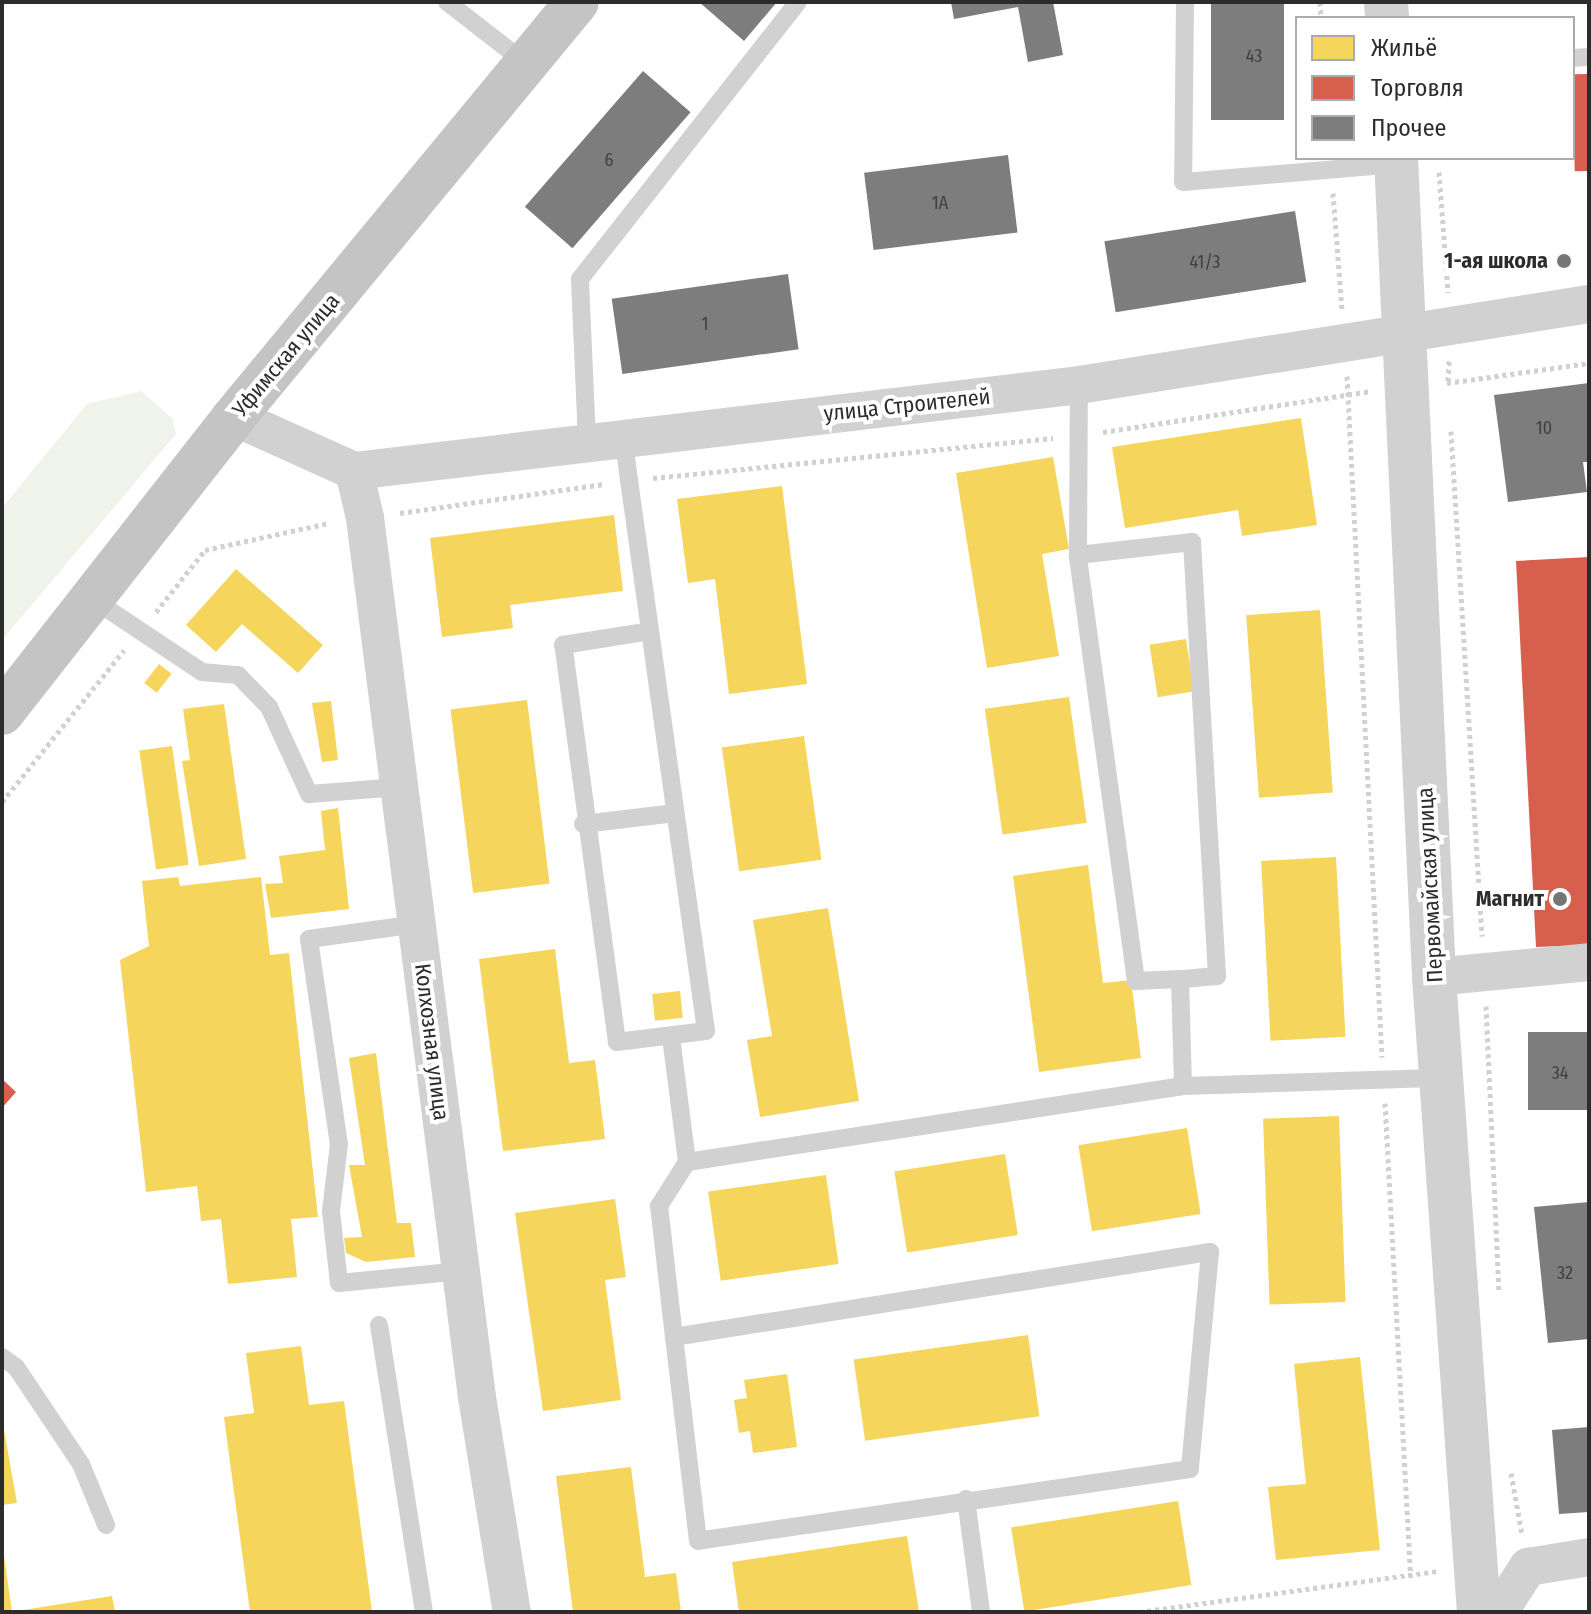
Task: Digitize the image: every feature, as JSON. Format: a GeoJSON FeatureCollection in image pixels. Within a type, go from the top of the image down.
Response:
{"type":"FeatureCollection","features":[{"type":"Feature","properties":{"kind":"main road","name":"Уфимская улица"},"geometry":{"type":"LineString","coordinates":[[2,713],[234,417],[577,2]]}},
{"type":"Feature","properties":{"kind":"street","name":"Первомайская улица"},"geometry":{"type":"LineString","coordinates":[[1410,160],[1405,336],[1427,384],[1434,977],[1479,1612]]}},
{"type":"Feature","properties":{"kind":"street","name":"улица Строителей"},"geometry":{"type":"LineString","coordinates":[[354,471],[1079,385],[1345,347],[1589,304]]}},
{"type":"Feature","properties":{"kind":"street"},"geometry":{"type":"LineString","coordinates":[[234,417],[354,471]]}},
{"type":"Feature","properties":{"kind":"street","name":"Колхозная улица"},"geometry":{"type":"LineString","coordinates":[[354,471],[365,518],[461,1271],[512,1612]]}},
{"type":"Feature","properties":{"kind":"street"},"geometry":{"type":"LineString","coordinates":[[1434,977],[1589,962]]}},
{"type":"Feature","properties":{"kind":"street"},"geometry":{"type":"LineString","coordinates":[[1499,1612],[1528,1567],[1589,1557]]}},
{"type":"Feature","properties":{"kind":"lane"},"geometry":{"type":"LineString","coordinates":[[447,2],[527,64]]}},
{"type":"Feature","properties":{"kind":"lane"},"geometry":{"type":"LineString","coordinates":[[650,631],[563,645],[583,824],[617,1042],[706,1031],[629,480],[605,439],[580,279],[798,2]]}},
{"type":"Feature","properties":{"kind":"lane"},"geometry":{"type":"LineString","coordinates":[[1185,2],[1183,182],[1410,160]]}},
{"type":"Feature","properties":{"kind":"lane"},"geometry":{"type":"LineString","coordinates":[[1078,555],[1192,542],[1217,976],[1136,981],[1078,555],[1082,435],[1079,385]]}},
{"type":"Feature","properties":{"kind":"lane"},"geometry":{"type":"LineString","coordinates":[[91,598],[202,672],[238,675],[269,707],[309,794],[400,787]]}},
{"type":"Feature","properties":{"kind":"lane"},"geometry":{"type":"LineString","coordinates":[[583,824],[675,813]]}},
{"type":"Feature","properties":{"kind":"lane"},"geometry":{"type":"LineString","coordinates":[[417,924],[309,939],[339,1144],[331,1211],[339,1283],[461,1271]]}},
{"type":"Feature","properties":{"kind":"lane"},"geometry":{"type":"LineString","coordinates":[[1180,979],[1183,1086]]}},
{"type":"Feature","properties":{"kind":"lane"},"geometry":{"type":"LineString","coordinates":[[671,1037],[687,1162],[659,1206],[674,1337],[698,1541],[966,1499],[1190,1469],[1210,1252],[674,1337]]}},
{"type":"Feature","properties":{"kind":"lane"},"geometry":{"type":"LineString","coordinates":[[687,1162],[1183,1086],[1442,1078]]}},
{"type":"Feature","properties":{"kind":"lane"},"geometry":{"type":"LineString","coordinates":[[379,1325],[424,1612]]}},
{"type":"Feature","properties":{"kind":"lane"},"geometry":{"type":"LineString","coordinates":[[2,1357],[16,1367],[81,1464],[106,1525]]}},
{"type":"Feature","properties":{"kind":"lane"},"geometry":{"type":"LineString","coordinates":[[966,1499],[981,1612]]}},
{"type":"Feature","properties":{"kind":"path"},"geometry":{"type":"LineString","coordinates":[[1410,160],[1451,327],[1427,384]]}},
{"type":"Feature","properties":{"kind":"path"},"geometry":{"type":"LineString","coordinates":[[1332,169],[1349,394],[1411,1577]]}},
{"type":"Feature","properties":{"kind":"path"},"geometry":{"type":"LineString","coordinates":[[365,518],[629,480],[1082,435],[1349,394],[1589,363]]}},
{"type":"Feature","properties":{"kind":"path"},"geometry":{"type":"LineString","coordinates":[[1139,1612],[1411,1577],[1474,1563]]}},
{"type":"Feature","properties":{"kind":"shaded area"},"geometry":{"type":"Polygon","coordinates":[[[141,391],[172,418],[176,434],[2,640],[2,508],[87,404],[141,391]]]}},
{"type":"Feature","properties":{"kind":"building: Жильё"},"geometry":{"type":"Polygon","coordinates":[[[1301,418],[1317,525],[1242,536],[1238,510],[1125,528],[1112,447],[1301,418]]]}},
{"type":"Feature","properties":{"kind":"building: Жильё"},"geometry":{"type":"Polygon","coordinates":[[[1053,457],[1069,549],[1042,554],[1059,656],[987,668],[956,473],[1053,457]]]}},
{"type":"Feature","properties":{"kind":"building: Жильё"},"geometry":{"type":"Polygon","coordinates":[[[782,486],[807,684],[729,694],[715,579],[688,583],[677,499],[782,486]]]}},
{"type":"Feature","properties":{"kind":"building: Жильё"},"geometry":{"type":"Polygon","coordinates":[[[614,515],[623,591],[510,605],[513,628],[442,637],[430,538],[614,515]]]}},
{"type":"Feature","properties":{"kind":"building: Жильё"},"geometry":{"type":"Polygon","coordinates":[[[236,569],[323,645],[298,673],[242,624],[216,652],[186,625],[236,569]]]}},
{"type":"Feature","properties":{"kind":"building: Жильё"},"geometry":{"type":"Polygon","coordinates":[[[1320,610],[1333,793],[1259,798],[1246,615],[1320,610]]]}},
{"type":"Feature","properties":{"kind":"building: Жильё"},"geometry":{"type":"Polygon","coordinates":[[[1186,639],[1194,691],[1158,697],[1149,645],[1186,639]]]}},
{"type":"Feature","properties":{"kind":"building: Жильё"},"geometry":{"type":"Polygon","coordinates":[[[159,664],[172,674],[157,693],[144,683],[159,664]]]}},
{"type":"Feature","properties":{"kind":"building: Жильё"},"geometry":{"type":"Polygon","coordinates":[[[1069,697],[1087,823],[1003,835],[985,709],[1069,697]]]}},
{"type":"Feature","properties":{"kind":"building: Жильё"},"geometry":{"type":"Polygon","coordinates":[[[527,700],[550,884],[473,893],[451,709],[527,700]]]}},
{"type":"Feature","properties":{"kind":"building: Жильё"},"geometry":{"type":"Polygon","coordinates":[[[331,701],[338,760],[322,762],[312,703],[331,701]]]}},
{"type":"Feature","properties":{"kind":"building: Жильё"},"geometry":{"type":"Polygon","coordinates":[[[224,704],[246,859],[199,866],[182,761],[190,760],[183,709],[224,704]]]}},
{"type":"Feature","properties":{"kind":"building: Жильё"},"geometry":{"type":"Polygon","coordinates":[[[804,736],[821,860],[739,871],[722,748],[804,736]]]}},
{"type":"Feature","properties":{"kind":"building: Жильё"},"geometry":{"type":"Polygon","coordinates":[[[172,746],[189,865],[156,869],[139,751],[172,746]]]}},
{"type":"Feature","properties":{"kind":"building: Жильё"},"geometry":{"type":"Polygon","coordinates":[[[338,808],[349,909],[271,918],[265,884],[283,883],[279,856],[325,850],[321,811],[338,808]]]}},
{"type":"Feature","properties":{"kind":"building: Жильё"},"geometry":{"type":"Polygon","coordinates":[[[1336,857],[1345,1037],[1271,1041],[1261,861],[1336,857]]]}},
{"type":"Feature","properties":{"kind":"building: Жильё"},"geometry":{"type":"Polygon","coordinates":[[[1088,865],[1103,983],[1131,980],[1141,1058],[1039,1072],[1013,876],[1088,865]]]}},
{"type":"Feature","properties":{"kind":"building: Жильё"},"geometry":{"type":"Polygon","coordinates":[[[178,877],[180,886],[261,877],[270,955],[289,953],[318,1217],[291,1219],[297,1277],[228,1284],[221,1219],[201,1221],[197,1186],[146,1192],[120,960],[149,946],[142,881],[178,877]]]}},
{"type":"Feature","properties":{"kind":"building: Жильё"},"geometry":{"type":"Polygon","coordinates":[[[828,908],[859,1101],[760,1117],[747,1040],[772,1036],[753,920],[828,908]]]}},
{"type":"Feature","properties":{"kind":"building: Жильё"},"geometry":{"type":"Polygon","coordinates":[[[555,949],[569,1063],[595,1060],[605,1139],[503,1151],[479,959],[555,949]]]}},
{"type":"Feature","properties":{"kind":"building: Жильё"},"geometry":{"type":"Polygon","coordinates":[[[680,991],[683,1018],[655,1021],[652,994],[680,991]]]}},
{"type":"Feature","properties":{"kind":"building: Жильё"},"geometry":{"type":"Polygon","coordinates":[[[376,1053],[397,1223],[411,1223],[415,1257],[366,1262],[346,1253],[344,1238],[362,1237],[349,1165],[365,1165],[349,1058],[376,1053]]]}},
{"type":"Feature","properties":{"kind":"building: Жильё"},"geometry":{"type":"Polygon","coordinates":[[[1339,1116],[1345,1302],[1270,1305],[1263,1119],[1339,1116]]]}},
{"type":"Feature","properties":{"kind":"building: Жильё"},"geometry":{"type":"Polygon","coordinates":[[[1187,1128],[1201,1214],[1092,1231],[1078,1145],[1187,1128]]]}},
{"type":"Feature","properties":{"kind":"building: Жильё"},"geometry":{"type":"Polygon","coordinates":[[[1005,1154],[1018,1235],[907,1253],[894,1172],[1005,1154]]]}},
{"type":"Feature","properties":{"kind":"building: Жильё"},"geometry":{"type":"Polygon","coordinates":[[[826,1175],[839,1264],[721,1281],[708,1192],[826,1175]]]}},
{"type":"Feature","properties":{"kind":"building: Жильё"},"geometry":{"type":"Polygon","coordinates":[[[615,1199],[626,1277],[605,1280],[621,1400],[543,1411],[515,1213],[615,1199]]]}},
{"type":"Feature","properties":{"kind":"building: Жильё"},"geometry":{"type":"Polygon","coordinates":[[[1028,1335],[1039,1416],[865,1441],[854,1359],[1028,1335]]]}},
{"type":"Feature","properties":{"kind":"building: Жильё"},"geometry":{"type":"Polygon","coordinates":[[[301,1346],[309,1405],[344,1401],[372,1612],[250,1612],[224,1417],[254,1413],[246,1353],[301,1346]]]}},
{"type":"Feature","properties":{"kind":"building: Жильё"},"geometry":{"type":"Polygon","coordinates":[[[1360,1357],[1380,1550],[1276,1560],[1268,1487],[1306,1484],[1294,1364],[1360,1357]]]}},
{"type":"Feature","properties":{"kind":"building: Жильё"},"geometry":{"type":"Polygon","coordinates":[[[787,1374],[797,1447],[753,1453],[750,1431],[739,1433],[734,1400],[747,1398],[744,1380],[787,1374]]]}},
{"type":"Feature","properties":{"kind":"building: Жильё"},"geometry":{"type":"Polygon","coordinates":[[[2,1419],[17,1503],[2,1505],[2,1419]]]}},
{"type":"Feature","properties":{"kind":"building: Жильё"},"geometry":{"type":"Polygon","coordinates":[[[631,1467],[645,1577],[676,1573],[681,1612],[573,1612],[556,1476],[631,1467]]]}},
{"type":"Feature","properties":{"kind":"building: Жильё"},"geometry":{"type":"Polygon","coordinates":[[[1178,1501],[1191,1585],[1024,1611],[1011,1527],[1178,1501]]]}},
{"type":"Feature","properties":{"kind":"building: Жильё"},"geometry":{"type":"Polygon","coordinates":[[[907,1536],[919,1612],[739,1612],[732,1562],[907,1536]]]}},
{"type":"Feature","properties":{"kind":"building: Жильё"},"geometry":{"type":"Polygon","coordinates":[[[4,1556],[12,1612],[2,1612],[4,1556]]]}},
{"type":"Feature","properties":{"kind":"building: Жильё"},"geometry":{"type":"Polygon","coordinates":[[[112,1596],[115,1612],[23,1610],[112,1596]]]}},
{"type":"Feature","properties":{"kind":"building: Торговля"},"geometry":{"type":"Polygon","coordinates":[[[1575,74],[1587,74],[1589,171],[1575,171],[1575,74]]]}},
{"type":"Feature","properties":{"kind":"building: Торговля"},"geometry":{"type":"Polygon","coordinates":[[[1589,557],[1589,945],[1536,947],[1516,561],[1589,557]]]}},
{"type":"Feature","properties":{"kind":"building: Торговля"},"geometry":{"type":"Polygon","coordinates":[[[2,1079],[16,1092],[2,1108],[2,1079]]]}},
{"type":"Feature","properties":{"kind":"building: Прочее"},"geometry":{"type":"Polygon","coordinates":[[[699,2],[777,2],[744,41],[699,2]]]}},
{"type":"Feature","properties":{"kind":"building: Прочее"},"geometry":{"type":"Polygon","coordinates":[[[951,2],[1053,2],[1063,55],[1028,62],[1018,7],[954,19],[951,2]]]}},
{"type":"Feature","properties":{"kind":"building: Прочее"},"geometry":{"type":"Polygon","coordinates":[[[1211,2],[1284,2],[1284,120],[1211,120],[1211,2]]]}},
{"type":"Feature","properties":{"kind":"building: Прочее"},"geometry":{"type":"Polygon","coordinates":[[[643,71],[691,112],[572,248],[525,207],[643,71]]]}},
{"type":"Feature","properties":{"kind":"building: Прочее"},"geometry":{"type":"Polygon","coordinates":[[[1008,155],[1018,232],[874,250],[864,173],[1008,155]]]}},
{"type":"Feature","properties":{"kind":"building: Прочее"},"geometry":{"type":"Polygon","coordinates":[[[1295,211],[1306,282],[1116,312],[1104,241],[1295,211]]]}},
{"type":"Feature","properties":{"kind":"building: Прочее"},"geometry":{"type":"Polygon","coordinates":[[[788,274],[799,349],[622,374],[612,299],[788,274]]]}},
{"type":"Feature","properties":{"kind":"building: Прочее"},"geometry":{"type":"Polygon","coordinates":[[[1589,383],[1589,462],[1583,462],[1587,492],[1508,502],[1494,395],[1589,383]]]}},
{"type":"Feature","properties":{"kind":"building: Прочее"},"geometry":{"type":"Polygon","coordinates":[[[1528,1032],[1589,1032],[1589,1110],[1528,1110],[1528,1032]]]}},
{"type":"Feature","properties":{"kind":"building: Прочее"},"geometry":{"type":"Polygon","coordinates":[[[1589,1202],[1589,1339],[1548,1343],[1534,1207],[1589,1202]]]}},
{"type":"Feature","properties":{"kind":"building: Прочее"},"geometry":{"type":"Polygon","coordinates":[[[1589,1427],[1589,1512],[1559,1514],[1552,1430],[1589,1427]]]}},
{"type":"Feature","properties":{"kind":"place","name":"1-ая школа"},"geometry":{"type":"Point","coordinates":[1564,261]}},
{"type":"Feature","properties":{"kind":"place","name":"Магнит"},"geometry":{"type":"Point","coordinates":[1560,899]}}]}
